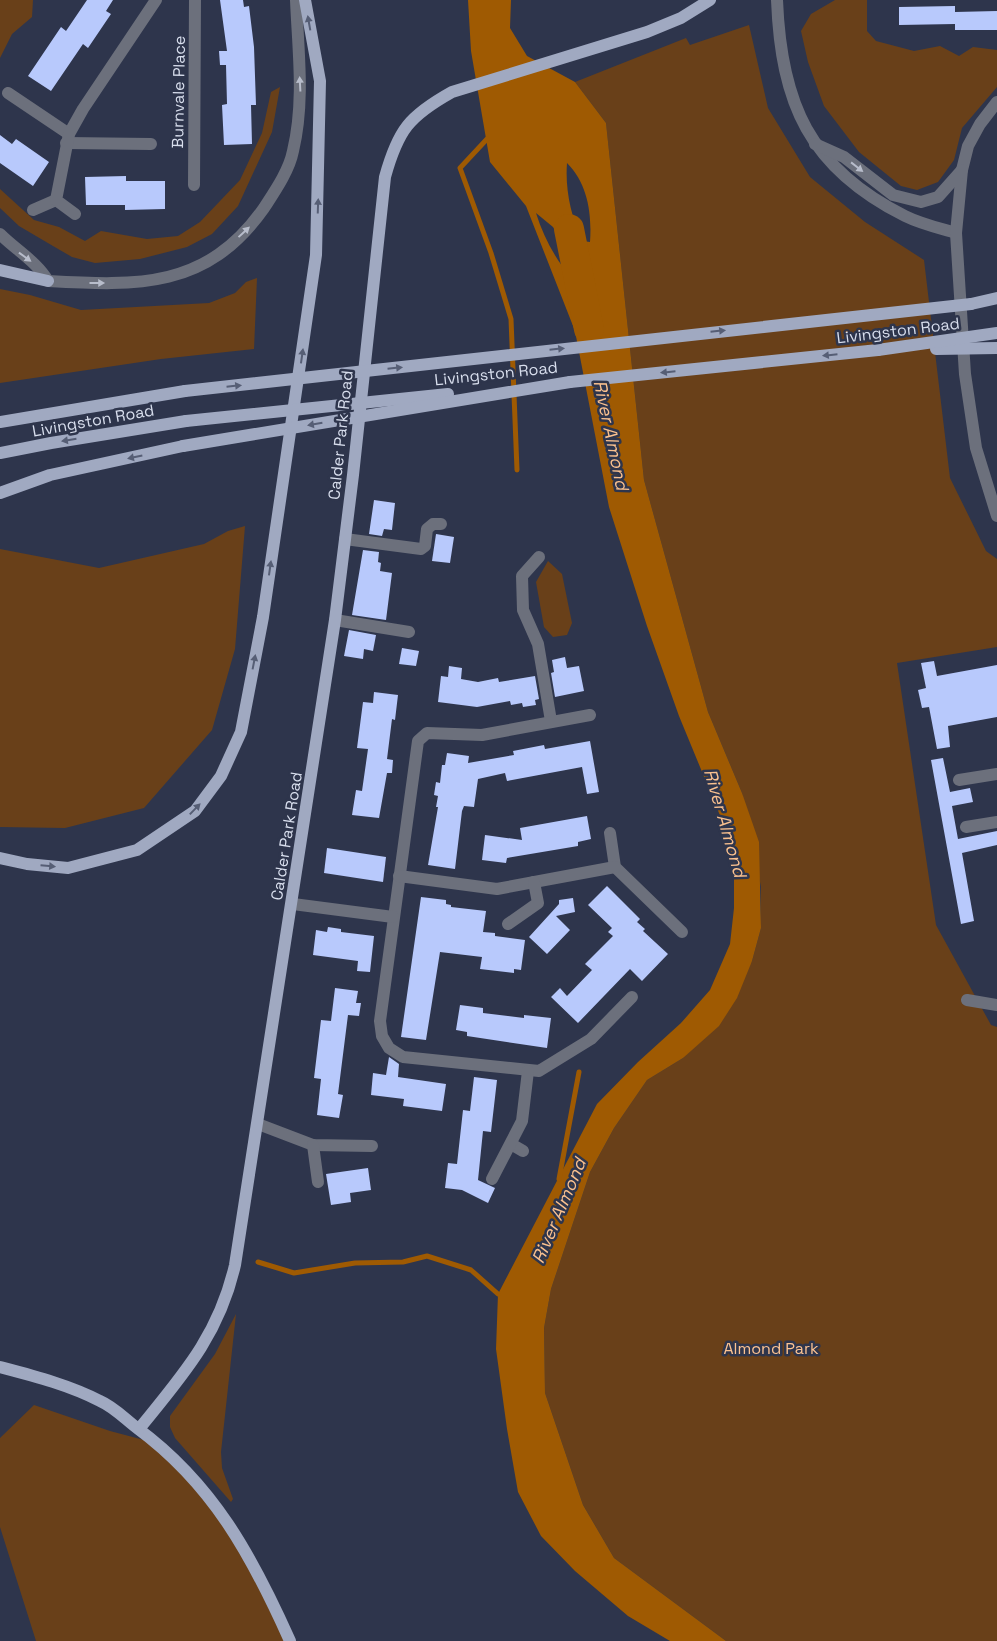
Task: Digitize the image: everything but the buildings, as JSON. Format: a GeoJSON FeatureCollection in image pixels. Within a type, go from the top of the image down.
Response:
{"type":"FeatureCollection","features":[{"type":"Feature","properties":{"kind":"main road"},"geometry":{"type":"LineString","coordinates":[[0,858],[28,864],[68,868],[137,850],[195,811],[221,776],[241,732],[263,617],[316,254],[320,81],[305,0]]}},
{"type":"Feature","properties":{"kind":"main road","name":"Calder Park Road"},"geometry":{"type":"LineString","coordinates":[[139,1429],[185,1373],[223,1309],[236,1265],[335,620],[385,176],[394,144],[410,122],[428,106],[452,92],[647,32],[681,18],[710,0]]}},
{"type":"Feature","properties":{"kind":"main road"},"geometry":{"type":"LineString","coordinates":[[0,270],[48,281]]}},
{"type":"Feature","properties":{"kind":"main road","name":"Livingston Road"},"geometry":{"type":"LineString","coordinates":[[0,422],[185,391],[997,300]]}},
{"type":"Feature","properties":{"kind":"main road","name":"Livingston Road"},"geometry":{"type":"LineString","coordinates":[[0,453],[186,421],[878,350],[997,333]]}},
{"type":"Feature","properties":{"kind":"main road"},"geometry":{"type":"LineString","coordinates":[[878,350],[997,348]]}},
{"type":"Feature","properties":{"kind":"main road"},"geometry":{"type":"LineString","coordinates":[[0,493],[50,475],[183,446],[570,382]]}},
{"type":"Feature","properties":{"kind":"main road"},"geometry":{"type":"LineString","coordinates":[[0,1366],[78,1390],[103,1402],[159,1444],[186,1470],[222,1513],[250,1559],[290,1641]]}},
{"type":"Feature","properties":{"kind":"street"},"geometry":{"type":"LineString","coordinates":[[56,200],[67,139],[83,109],[156,0]]}},
{"type":"Feature","properties":{"kind":"street","name":"Burnvale Place"},"geometry":{"type":"LineString","coordinates":[[194,185],[196,0]]}},
{"type":"Feature","properties":{"kind":"street"},"geometry":{"type":"LineString","coordinates":[[0,234],[16,250],[41,269],[48,281],[143,283],[183,274],[218,256],[252,224],[276,191],[293,152],[301,94],[296,0]]}},
{"type":"Feature","properties":{"kind":"street"},"geometry":{"type":"LineString","coordinates":[[777,0],[784,66],[792,99],[815,144],[824,157],[865,192],[906,216],[956,233]]}},
{"type":"Feature","properties":{"kind":"street"},"geometry":{"type":"LineString","coordinates":[[8,93],[67,139]]}},
{"type":"Feature","properties":{"kind":"street"},"geometry":{"type":"LineString","coordinates":[[997,102],[980,124],[968,146],[962,170],[956,233],[965,374],[976,448],[997,516]]}},
{"type":"Feature","properties":{"kind":"street","name":"Burnvale Place"},"geometry":{"type":"LineString","coordinates":[[67,139],[151,144]]}},
{"type":"Feature","properties":{"kind":"street"},"geometry":{"type":"LineString","coordinates":[[815,144],[844,157],[893,194],[921,202],[938,197],[962,170]]}},
{"type":"Feature","properties":{"kind":"street"},"geometry":{"type":"LineString","coordinates":[[33,210],[56,200]]}},
{"type":"Feature","properties":{"kind":"street"},"geometry":{"type":"LineString","coordinates":[[56,200],[75,214]]}},
{"type":"Feature","properties":{"kind":"street"},"geometry":{"type":"LineString","coordinates":[[345,539],[421,549],[425,546],[427,529],[433,524],[441,524]]}},
{"type":"Feature","properties":{"kind":"street"},"geometry":{"type":"LineString","coordinates":[[539,557],[522,576],[523,610],[538,644],[551,721]]}},
{"type":"Feature","properties":{"kind":"street"},"geometry":{"type":"LineString","coordinates":[[335,620],[409,632]]}},
{"type":"Feature","properties":{"kind":"street"},"geometry":{"type":"LineString","coordinates":[[590,715],[482,735],[427,733],[418,741],[380,1021],[382,1036],[389,1048],[403,1057],[539,1071],[591,1039],[632,997]]}},
{"type":"Feature","properties":{"kind":"street"},"geometry":{"type":"LineString","coordinates":[[959,780],[997,774]]}},
{"type":"Feature","properties":{"kind":"street"},"geometry":{"type":"LineString","coordinates":[[966,827],[997,822]]}},
{"type":"Feature","properties":{"kind":"street"},"geometry":{"type":"LineString","coordinates":[[610,833],[615,866],[682,932]]}},
{"type":"Feature","properties":{"kind":"street"},"geometry":{"type":"LineString","coordinates":[[399,876],[497,889],[615,866]]}},
{"type":"Feature","properties":{"kind":"street"},"geometry":{"type":"LineString","coordinates":[[508,924],[538,903],[534,882]]}},
{"type":"Feature","properties":{"kind":"street"},"geometry":{"type":"LineString","coordinates":[[292,904],[393,917]]}},
{"type":"Feature","properties":{"kind":"street"},"geometry":{"type":"LineString","coordinates":[[967,1000],[997,1006]]}},
{"type":"Feature","properties":{"kind":"street"},"geometry":{"type":"LineString","coordinates":[[492,1179],[522,1121],[528,1071]]}},
{"type":"Feature","properties":{"kind":"street"},"geometry":{"type":"LineString","coordinates":[[258,1124],[313,1145],[372,1146]]}},
{"type":"Feature","properties":{"kind":"street"},"geometry":{"type":"LineString","coordinates":[[510,1144],[523,1151]]}},
{"type":"Feature","properties":{"kind":"street"},"geometry":{"type":"LineString","coordinates":[[313,1145],[318,1182]]}},
{"type":"Feature","properties":{"kind":"green space"},"geometry":{"type":"Polygon","coordinates":[[[0,0],[33,0],[32,17],[12,34],[0,58],[0,0]]]}},
{"type":"Feature","properties":{"kind":"green space"},"geometry":{"type":"Polygon","coordinates":[[[835,0],[867,0],[867,31],[876,41],[914,51],[940,46],[959,56],[973,47],[997,50],[997,87],[962,128],[954,160],[938,182],[917,190],[901,186],[859,152],[824,106],[808,62],[801,31],[811,14],[835,0]]]}},
{"type":"Feature","properties":{"kind":"green space","name":"Almond Park"},"geometry":{"type":"Polygon","coordinates":[[[749,25],[768,108],[810,177],[865,222],[924,260],[950,478],[986,551],[997,559],[997,647],[897,663],[936,925],[991,1025],[997,1027],[997,1641],[726,1641],[614,1558],[583,1505],[545,1393],[544,1328],[551,1289],[590,1172],[614,1128],[647,1080],[683,1058],[752,961],[761,928],[761,887],[742,793],[708,712],[644,480],[606,123],[575,82],[686,38],[690,45],[749,25]]]}},
{"type":"Feature","properties":{"kind":"green space"},"geometry":{"type":"Polygon","coordinates":[[[280,87],[272,132],[238,206],[212,234],[187,247],[140,259],[95,263],[72,257],[53,246],[19,226],[0,208],[0,189],[34,220],[59,227],[85,241],[101,231],[147,239],[178,236],[200,222],[240,180],[262,133],[271,92],[280,87]]]}},
{"type":"Feature","properties":{"kind":"green space"},"geometry":{"type":"Polygon","coordinates":[[[257,278],[254,349],[161,359],[0,383],[0,289],[30,295],[81,310],[209,303],[235,293],[246,282],[257,278]]]}},
{"type":"Feature","properties":{"kind":"green space"},"geometry":{"type":"Polygon","coordinates":[[[245,526],[235,649],[212,730],[144,808],[65,828],[0,827],[0,549],[99,568],[204,544],[228,531],[245,526]]]}},
{"type":"Feature","properties":{"kind":"green space"},"geometry":{"type":"Polygon","coordinates":[[[548,561],[562,574],[572,623],[567,635],[553,637],[544,627],[536,582],[548,561]]]}},
{"type":"Feature","properties":{"kind":"green space"},"geometry":{"type":"Polygon","coordinates":[[[236,1314],[221,1452],[222,1468],[233,1499],[231,1502],[175,1438],[170,1427],[170,1416],[215,1354],[236,1314]]]}},
{"type":"Feature","properties":{"kind":"green space"},"geometry":{"type":"Polygon","coordinates":[[[34,1405],[110,1431],[159,1444],[206,1491],[290,1641],[36,1641],[0,1527],[0,1438],[34,1405]]]}},
{"type":"Feature","properties":{"kind":"water"},"geometry":{"type":"Polygon","coordinates":[[[468,0],[511,0],[510,28],[527,56],[575,82],[606,123],[644,480],[708,712],[742,793],[759,842],[761,928],[752,961],[737,998],[719,1026],[683,1058],[647,1080],[614,1128],[590,1172],[551,1289],[544,1328],[545,1393],[583,1505],[614,1558],[726,1641],[670,1641],[628,1616],[575,1571],[541,1536],[518,1492],[507,1429],[496,1349],[498,1294],[597,1104],[638,1062],[681,1023],[710,990],[730,944],[734,908],[734,866],[726,830],[679,716],[647,626],[609,507],[575,331],[526,206],[490,162],[471,51],[468,0]],[[567,163],[568,193],[572,212],[582,241],[590,242],[587,200],[580,180],[567,163]],[[536,213],[545,237],[557,259],[572,279],[591,296],[553,227],[536,213]]]}},
{"type":"Feature","properties":{"kind":"waterway"},"geometry":{"type":"LineString","coordinates":[[487,139],[460,168],[491,253],[511,319],[517,470]]}},
{"type":"Feature","properties":{"kind":"waterway","name":"River Almond"},"geometry":{"type":"LineString","coordinates":[[569,229],[589,329]]}},
{"type":"Feature","properties":{"kind":"waterway"},"geometry":{"type":"LineString","coordinates":[[559,1179],[579,1072]]}},
{"type":"Feature","properties":{"kind":"waterway"},"geometry":{"type":"LineString","coordinates":[[258,1262],[294,1273],[355,1263],[403,1262],[427,1256],[471,1270],[498,1294]]}}]}
